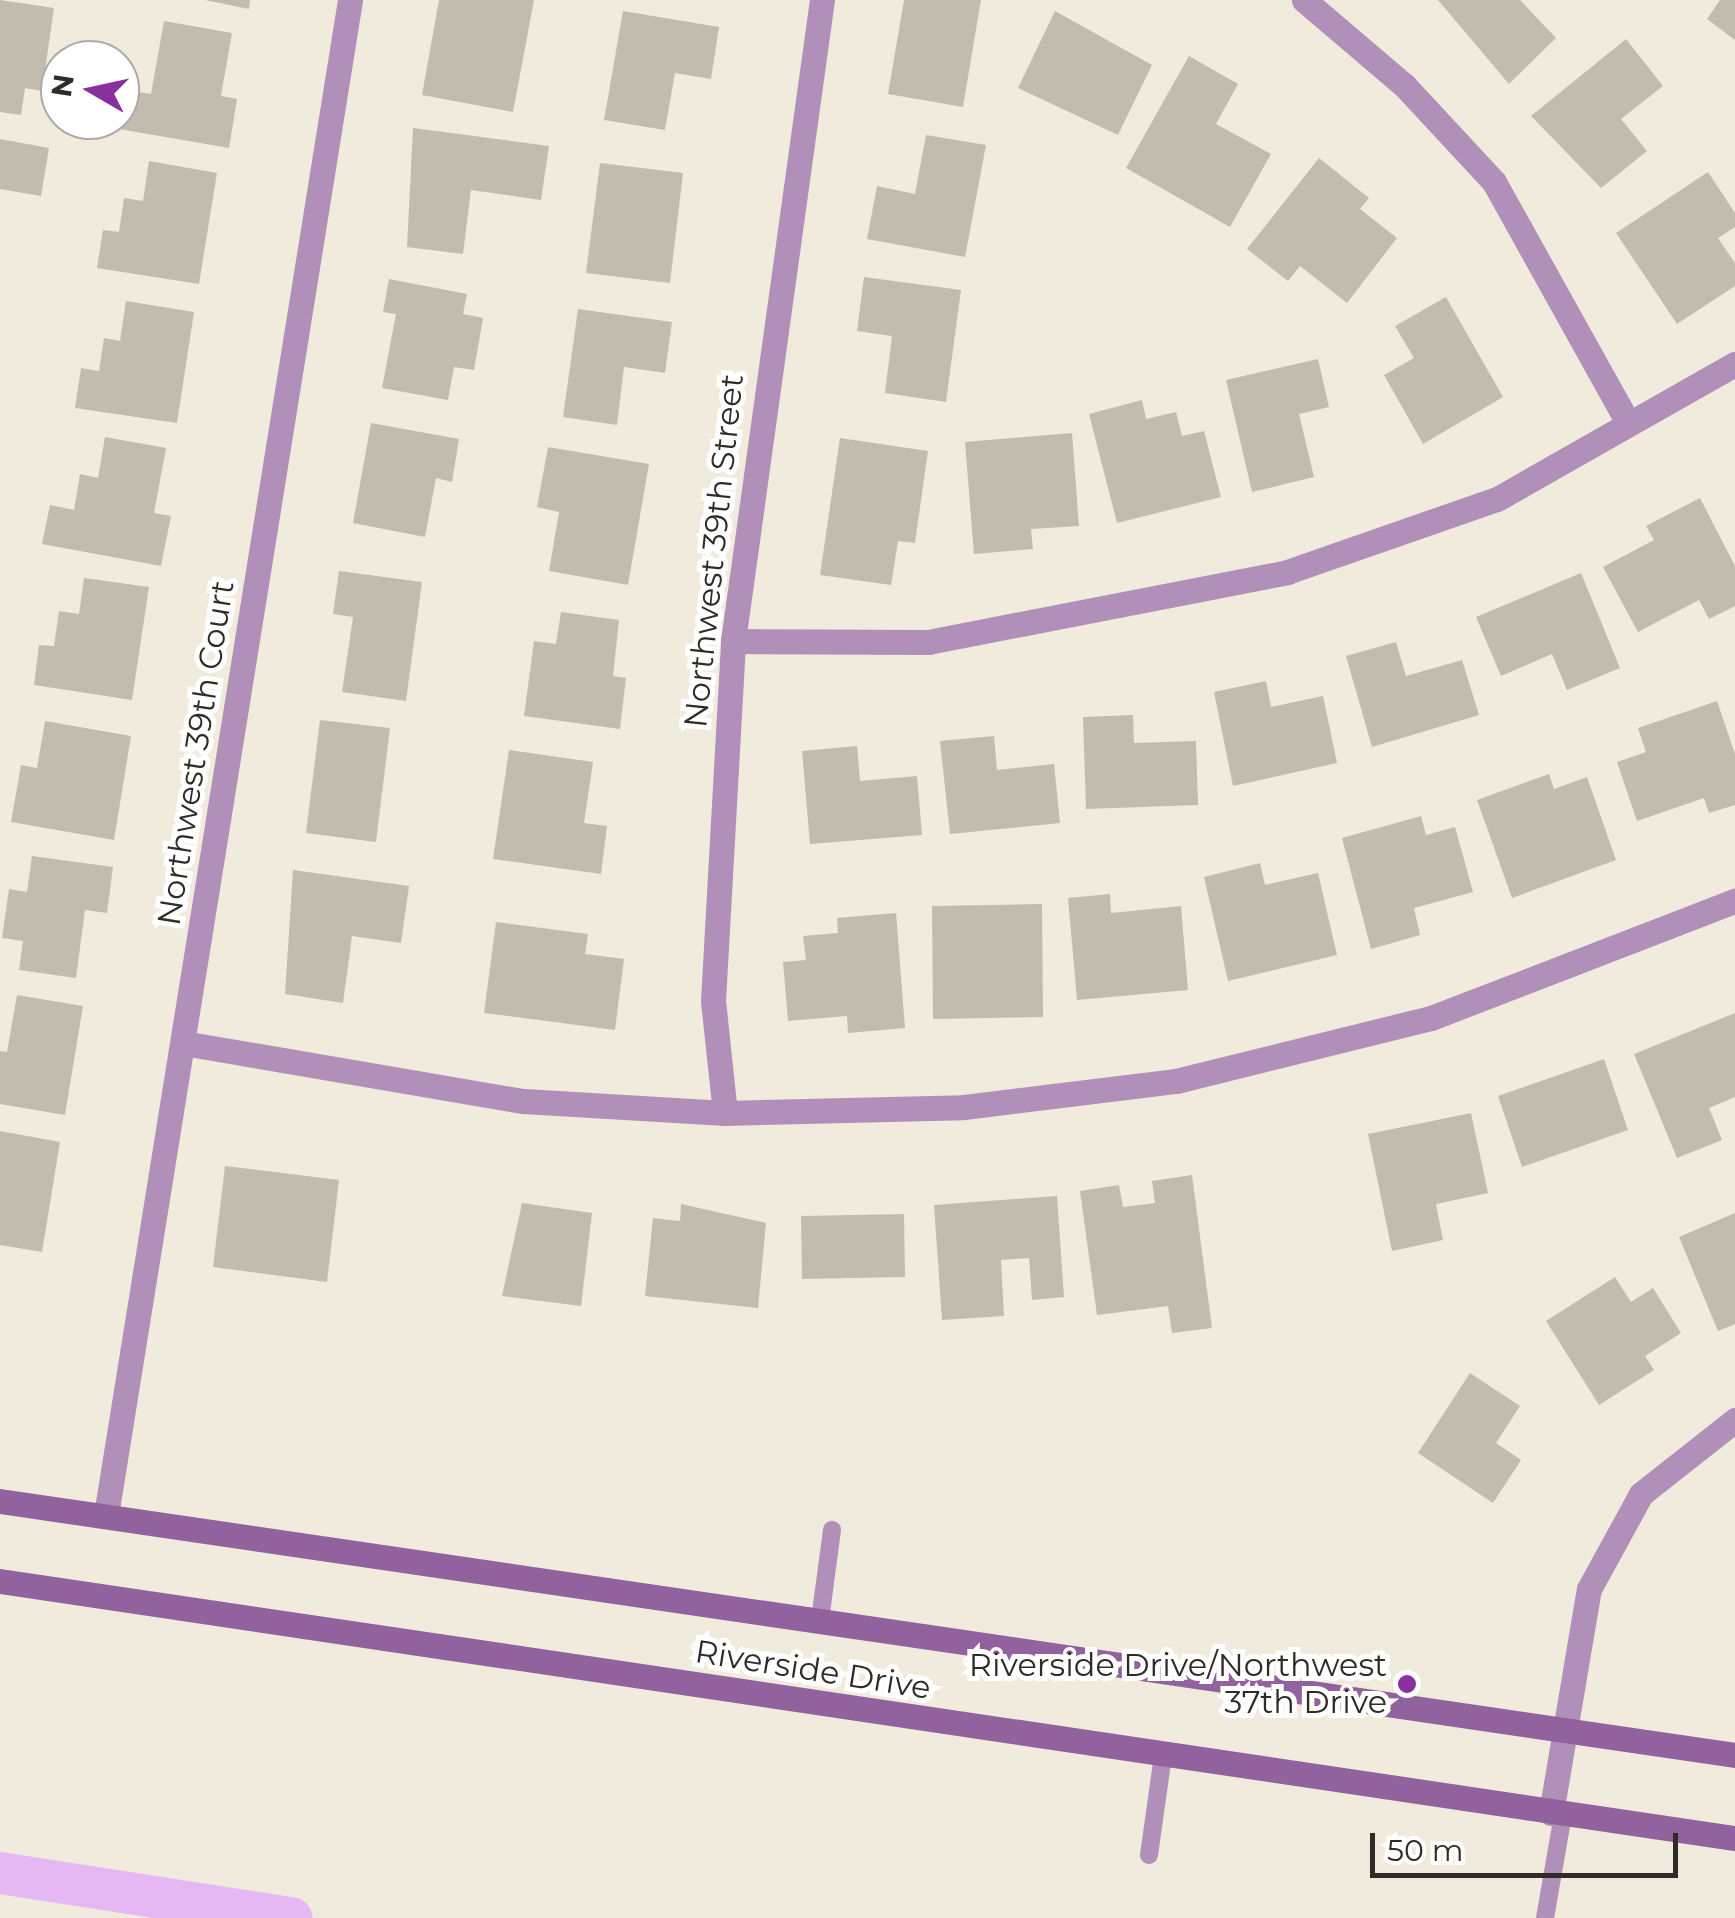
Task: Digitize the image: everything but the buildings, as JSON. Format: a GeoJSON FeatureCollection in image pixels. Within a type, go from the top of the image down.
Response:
{"type":"FeatureCollection","features":[{"type":"Feature","properties":{"kind":"street","name":"Northwest 39th Court"},"geometry":{"type":"LineString","coordinates":[[106,1516],[350,0]]}},
{"type":"Feature","properties":{"kind":"street","name":"Northwest 39th Street"},"geometry":{"type":"LineString","coordinates":[[724,1112],[712,1001],[733,641],[822,0]]}},
{"type":"Feature","properties":{"kind":"street"},"geometry":{"type":"LineString","coordinates":[[1304,0],[1404,85],[1494,182],[1628,423]]}},
{"type":"Feature","properties":{"kind":"street"},"geometry":{"type":"LineString","coordinates":[[733,641],[928,642],[1286,572],[1497,499],[1735,364]]}},
{"type":"Feature","properties":{"kind":"street"},"geometry":{"type":"LineString","coordinates":[[183,1044],[524,1100],[724,1112],[964,1107],[1176,1081],[1432,1018],[1735,901]]}},
{"type":"Feature","properties":{"kind":"street"},"geometry":{"type":"LineString","coordinates":[[1557,1814],[1565,1730],[1590,1589],[1641,1494],[1735,1420]]}},
{"type":"Feature","properties":{"kind":"street","name":"Riverside Drive"},"geometry":{"type":"LineString","coordinates":[[0,1501],[1735,1755]]}},
{"type":"Feature","properties":{"kind":"street","name":"Riverside Drive"},"geometry":{"type":"LineString","coordinates":[[0,1580],[1163,1756],[1735,1838]]}},
{"type":"Feature","properties":{"kind":"lane"},"geometry":{"type":"LineString","coordinates":[[820,1620],[832,1530]]}},
{"type":"Feature","properties":{"kind":"lane"},"geometry":{"type":"LineString","coordinates":[[1150,1855],[1163,1756]]}},
{"type":"Feature","properties":{"kind":"lane"},"geometry":{"type":"LineString","coordinates":[[1545,1918],[1557,1814]]}},
{"type":"Feature","properties":{"kind":"waterway"},"geometry":{"type":"LineString","coordinates":[[0,1873],[292,1918]]}},
{"type":"Feature","properties":{"kind":"place","name":"Riverside Drive/Northwest 37th Drive"},"geometry":{"type":"Point","coordinates":[1407,1684]}}]}
